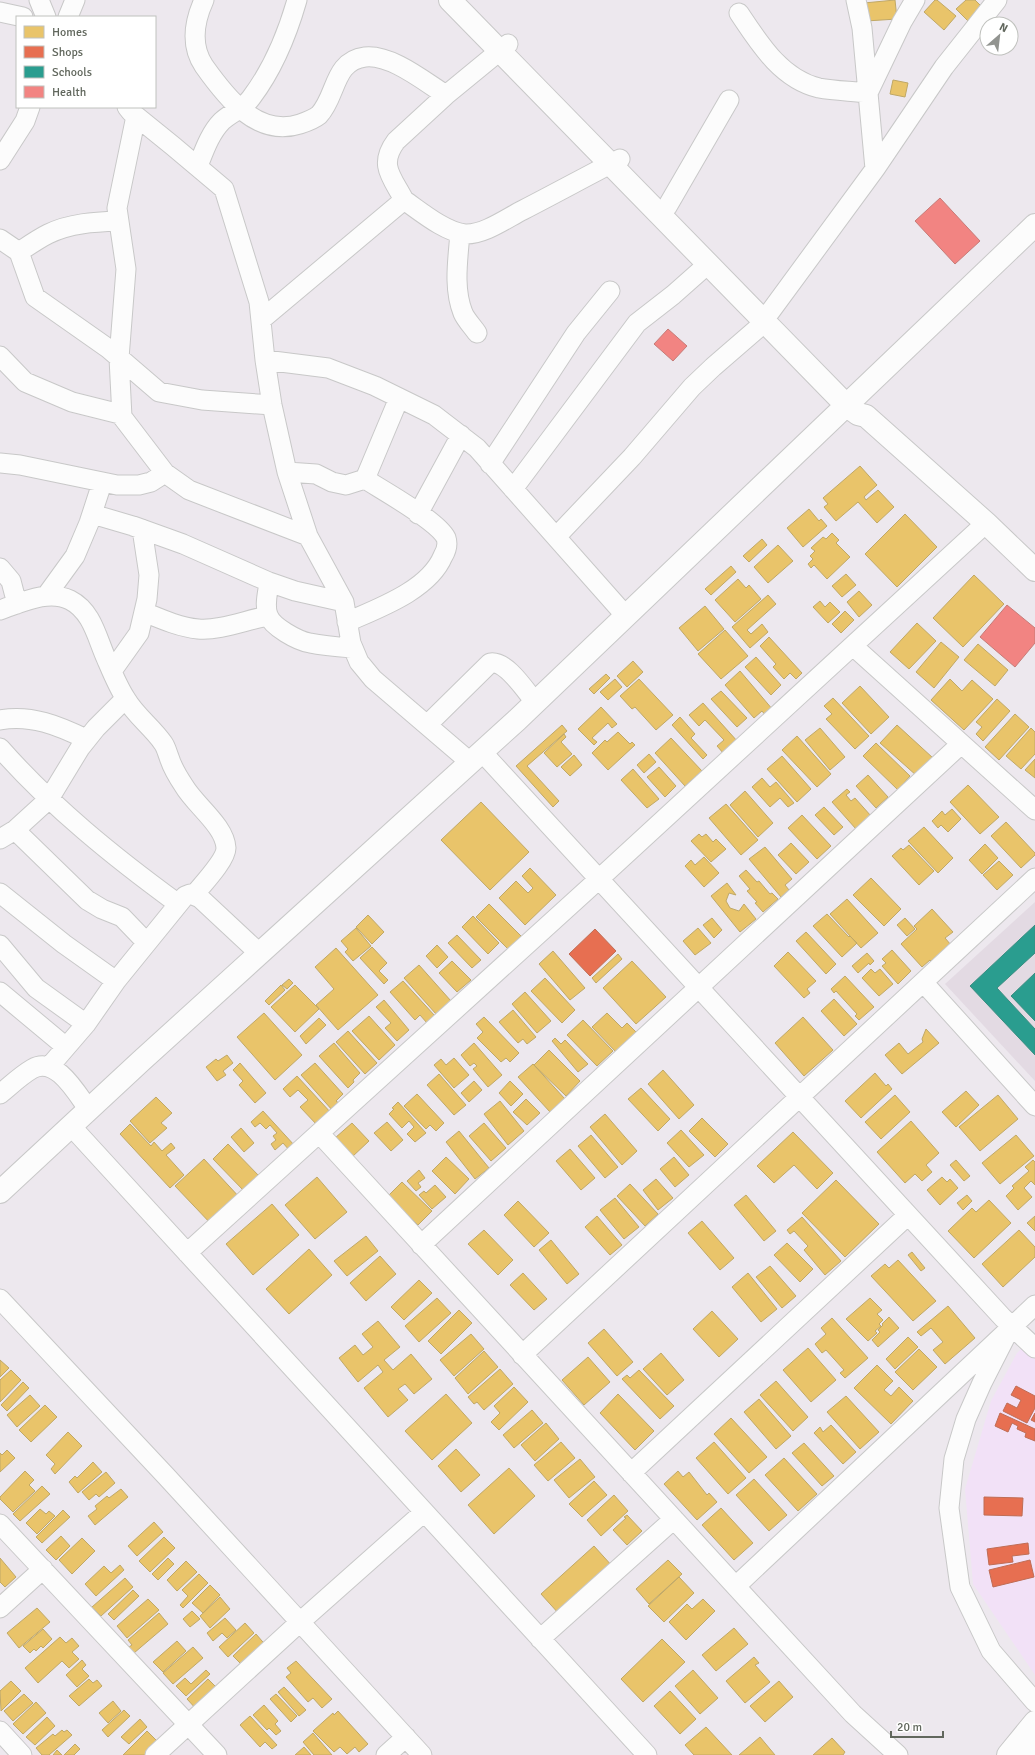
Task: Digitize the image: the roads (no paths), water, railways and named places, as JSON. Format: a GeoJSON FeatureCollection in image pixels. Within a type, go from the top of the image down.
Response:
{"type":"FeatureCollection","features":[{"type":"Feature","properties":{"kind":"street"},"geometry":{"type":"LineString","coordinates":[[39,0],[46,16]]}},
{"type":"Feature","properties":{"kind":"street"},"geometry":{"type":"LineString","coordinates":[[68,16],[75,0]]}},
{"type":"Feature","properties":{"kind":"street"},"geometry":{"type":"LineString","coordinates":[[204,0],[195,29],[194,40],[197,52],[215,81],[240,110],[255,120],[273,126],[290,127],[318,115],[327,103],[344,67],[355,58],[368,56],[397,64],[446,95]]}},
{"type":"Feature","properties":{"kind":"street"},"geometry":{"type":"LineString","coordinates":[[198,166],[215,131],[222,121],[240,110],[251,98],[268,73],[287,33],[297,0]]}},
{"type":"Feature","properties":{"kind":"street"},"geometry":{"type":"LineString","coordinates":[[450,0],[504,47]]}},
{"type":"Feature","properties":{"kind":"street"},"geometry":{"type":"LineString","coordinates":[[464,0],[504,47],[615,161],[708,264],[768,317]]}},
{"type":"Feature","properties":{"kind":"street"},"geometry":{"type":"LineString","coordinates":[[856,0],[862,28],[875,169]]}},
{"type":"Feature","properties":{"kind":"street"},"geometry":{"type":"LineString","coordinates":[[868,93],[902,22],[915,0]]}},
{"type":"Feature","properties":{"kind":"street"},"geometry":{"type":"LineString","coordinates":[[556,537],[632,457],[692,387],[768,317],[875,169],[944,67],[997,0]]}},
{"type":"Feature","properties":{"kind":"street"},"geometry":{"type":"LineString","coordinates":[[0,12],[18,16]]}},
{"type":"Feature","properties":{"kind":"street"},"geometry":{"type":"LineString","coordinates":[[740,13],[758,42],[778,64],[796,78],[818,88],[868,93]]}},
{"type":"Feature","properties":{"kind":"street"},"geometry":{"type":"LineString","coordinates":[[504,47],[446,95],[396,141],[389,150],[387,166],[404,200],[440,224],[460,233],[472,233],[504,221],[615,161]]}},
{"type":"Feature","properties":{"kind":"street"},"geometry":{"type":"LineString","coordinates":[[667,207],[729,100]]}},
{"type":"Feature","properties":{"kind":"street"},"geometry":{"type":"LineString","coordinates":[[0,160],[25,121],[30,108]]}},
{"type":"Feature","properties":{"kind":"street"},"geometry":{"type":"LineString","coordinates":[[131,112],[224,189],[259,302],[265,360],[272,405],[287,472],[308,536],[344,602],[353,648],[358,662],[373,679],[427,725],[476,757],[599,879],[1011,1326],[1035,1348]]}},
{"type":"Feature","properties":{"kind":"street"},"geometry":{"type":"LineString","coordinates":[[122,416],[119,358],[126,269],[117,208],[131,112]]}},
{"type":"Feature","properties":{"kind":"street"},"geometry":{"type":"LineString","coordinates":[[615,161],[667,207],[768,317],[856,407],[1034,565]]}},
{"type":"Feature","properties":{"kind":"street"},"geometry":{"type":"LineString","coordinates":[[261,320],[404,200]]}},
{"type":"Feature","properties":{"kind":"street"},"geometry":{"type":"LineString","coordinates":[[19,252],[48,234],[65,227],[86,223],[119,221]]}},
{"type":"Feature","properties":{"kind":"street"},"geometry":{"type":"LineString","coordinates":[[0,1192],[259,953],[476,757],[625,615],[856,407],[1035,225]]}},
{"type":"Feature","properties":{"kind":"street"},"geometry":{"type":"LineString","coordinates":[[460,233],[457,272],[458,294],[463,314],[477,333]]}},
{"type":"Feature","properties":{"kind":"street"},"geometry":{"type":"LineString","coordinates":[[0,239],[19,252],[35,297],[119,358],[159,392],[202,400],[272,405]]}},
{"type":"Feature","properties":{"kind":"street"},"geometry":{"type":"LineString","coordinates":[[513,489],[637,323],[674,295],[708,264]]}},
{"type":"Feature","properties":{"kind":"street"},"geometry":{"type":"LineString","coordinates":[[490,464],[576,333],[610,291]]}},
{"type":"Feature","properties":{"kind":"street"},"geometry":{"type":"LineString","coordinates":[[0,356],[24,382],[72,402],[120,414],[165,473],[189,490],[308,536]]}},
{"type":"Feature","properties":{"kind":"street"},"geometry":{"type":"LineString","coordinates":[[265,360],[328,368],[375,386],[434,414],[477,448],[625,615]]}},
{"type":"Feature","properties":{"kind":"street"},"geometry":{"type":"LineString","coordinates":[[365,479],[398,398]]}},
{"type":"Feature","properties":{"kind":"street"},"geometry":{"type":"LineString","coordinates":[[418,514],[461,435]]}},
{"type":"Feature","properties":{"kind":"street"},"geometry":{"type":"LineString","coordinates":[[0,464],[20,465],[59,472],[102,483],[117,485],[139,485],[151,482],[165,473]]}},
{"type":"Feature","properties":{"kind":"street"},"geometry":{"type":"LineString","coordinates":[[287,472],[316,474],[332,482],[346,485],[365,479]]}},
{"type":"Feature","properties":{"kind":"street"},"geometry":{"type":"LineString","coordinates":[[348,622],[387,604],[423,583],[441,560],[446,548],[446,538],[435,526],[365,479]]}},
{"type":"Feature","properties":{"kind":"street"},"geometry":{"type":"LineString","coordinates":[[46,596],[75,556],[92,514],[102,483]]}},
{"type":"Feature","properties":{"kind":"street"},"geometry":{"type":"LineString","coordinates":[[92,514],[142,529],[234,566],[269,582],[295,591],[344,602]]}},
{"type":"Feature","properties":{"kind":"street"},"geometry":{"type":"LineString","coordinates":[[187,1253],[599,879],[986,523]]}},
{"type":"Feature","properties":{"kind":"street"},"geometry":{"type":"LineString","coordinates":[[112,671],[139,633],[147,599],[149,576],[142,529]]}},
{"type":"Feature","properties":{"kind":"street"},"geometry":{"type":"LineString","coordinates":[[0,568],[11,581],[9,607],[46,596],[62,597],[71,600],[83,610],[92,623],[125,699],[133,710],[153,729],[165,744],[176,774],[184,787],[194,802],[221,831],[225,842],[225,855],[194,895]]}},
{"type":"Feature","properties":{"kind":"street"},"geometry":{"type":"LineString","coordinates":[[269,582],[266,602],[268,616],[277,627],[309,643],[353,648]]}},
{"type":"Feature","properties":{"kind":"street"},"geometry":{"type":"LineString","coordinates":[[144,612],[180,626],[198,629],[212,629],[268,616]]}},
{"type":"Feature","properties":{"kind":"street"},"geometry":{"type":"LineString","coordinates":[[853,646],[1035,810]]}},
{"type":"Feature","properties":{"kind":"street"},"geometry":{"type":"LineString","coordinates":[[427,725],[490,662],[495,662],[505,666],[535,702]]}},
{"type":"Feature","properties":{"kind":"street"},"geometry":{"type":"LineString","coordinates":[[125,699],[86,739],[49,799],[7,835],[88,900],[102,909],[122,917],[146,942]]}},
{"type":"Feature","properties":{"kind":"street"},"geometry":{"type":"LineString","coordinates":[[0,720],[25,719],[44,721],[66,729],[86,739]]}},
{"type":"Feature","properties":{"kind":"street"},"geometry":{"type":"LineString","coordinates":[[421,1245],[961,744]]}},
{"type":"Feature","properties":{"kind":"street"},"geometry":{"type":"LineString","coordinates":[[0,748],[24,775],[82,829],[122,862],[177,903]]}},
{"type":"Feature","properties":{"kind":"street"},"geometry":{"type":"LineString","coordinates":[[522,1354],[1035,878]]}},
{"type":"Feature","properties":{"kind":"street"},"geometry":{"type":"LineString","coordinates":[[0,893],[64,944],[116,981]]}},
{"type":"Feature","properties":{"kind":"street"},"geometry":{"type":"LineString","coordinates":[[49,1067],[86,1024],[146,942],[177,903],[185,896],[194,895],[200,898],[259,953]]}},
{"type":"Feature","properties":{"kind":"street"},"geometry":{"type":"LineString","coordinates":[[0,945],[36,988],[86,1024]]}},
{"type":"Feature","properties":{"kind":"street"},"geometry":{"type":"LineString","coordinates":[[923,982],[1035,1106]]}},
{"type":"Feature","properties":{"kind":"street"},"geometry":{"type":"LineString","coordinates":[[0,992],[66,1047]]}},
{"type":"Feature","properties":{"kind":"street"},"geometry":{"type":"LineString","coordinates":[[0,1094],[32,1069],[40,1066],[49,1067],[59,1072],[89,1110]]}},
{"type":"Feature","properties":{"kind":"street"},"geometry":{"type":"LineString","coordinates":[[71,1126],[647,1755]]}},
{"type":"Feature","properties":{"kind":"street"},"geometry":{"type":"LineString","coordinates":[[319,1133],[853,1714],[898,1755]]}},
{"type":"Feature","properties":{"kind":"street"},"geometry":{"type":"LineString","coordinates":[[631,1473],[908,1215]]}},
{"type":"Feature","properties":{"kind":"street"},"geometry":{"type":"LineString","coordinates":[[0,1299],[422,1755]]}},
{"type":"Feature","properties":{"kind":"street"},"geometry":{"type":"LineString","coordinates":[[736,1586],[1035,1305]]}},
{"type":"Feature","properties":{"kind":"street"},"geometry":{"type":"LineString","coordinates":[[1011,1326],[982,1383],[966,1419],[954,1459],[949,1508],[960,1587],[991,1651],[1035,1702]]}},
{"type":"Feature","properties":{"kind":"street"},"geometry":{"type":"LineString","coordinates":[[155,1755],[300,1622],[424,1512]]}},
{"type":"Feature","properties":{"kind":"street"},"geometry":{"type":"LineString","coordinates":[[540,1639],[674,1519]]}},
{"type":"Feature","properties":{"kind":"street"},"geometry":{"type":"LineString","coordinates":[[0,1524],[217,1755]]}},
{"type":"Feature","properties":{"kind":"street"},"geometry":{"type":"LineString","coordinates":[[0,1608],[43,1569]]}},
{"type":"Feature","properties":{"kind":"street"},"geometry":{"type":"LineString","coordinates":[[1008,1755],[1035,1722]]}},
{"type":"Feature","properties":{"kind":"street"},"geometry":{"type":"LineString","coordinates":[[0,1730],[22,1755]]}},
{"type":"Feature","properties":{"kind":"street"},"geometry":{"type":"LineString","coordinates":[[386,1755],[406,1737]]}},
{"type":"Feature","properties":{"kind":"street"},"geometry":{"type":"LineString","coordinates":[[1029,1755],[1035,1747]]}}]}
